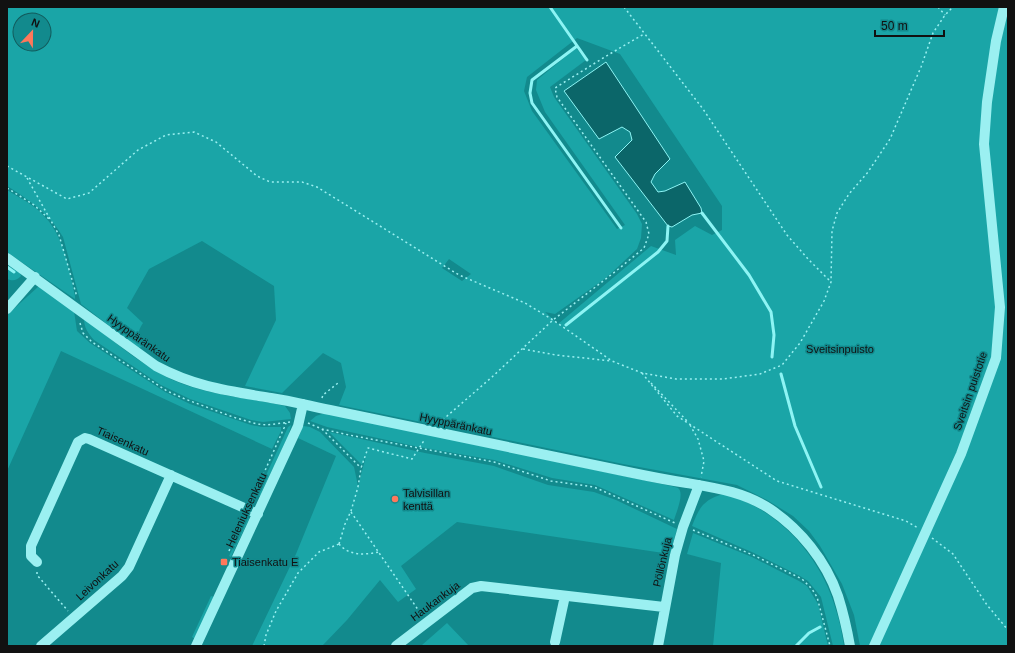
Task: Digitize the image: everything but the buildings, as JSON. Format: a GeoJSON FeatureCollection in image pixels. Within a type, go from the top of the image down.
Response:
{"type":"FeatureCollection","features":[{"type":"Feature","properties":{"kind":"street","name":"Sveitsin puistotie"},"geometry":{"type":"LineString","coordinates":[[874,646],[961,454],[996,358],[1000,307],[984,144],[988,95],[996,41],[1004,7]]}},
{"type":"Feature","properties":{"kind":"street","name":"Hyyppäränkatu"},"geometry":{"type":"LineString","coordinates":[[7,258],[156,366],[191,382],[209,387],[303,404],[629,472],[727,490],[753,499],[776,513],[788,523],[803,538],[816,555],[831,580],[843,615],[850,646]]}},
{"type":"Feature","properties":{"kind":"street"},"geometry":{"type":"LineString","coordinates":[[7,310],[35,277]]}},
{"type":"Feature","properties":{"kind":"street","name":"Heleniuksenkatu"},"geometry":{"type":"LineString","coordinates":[[196,646],[298,426],[303,404]]}},
{"type":"Feature","properties":{"kind":"street","name":"Tiaisenkatu"},"geometry":{"type":"LineString","coordinates":[[37,562],[31,556],[31,546],[78,442],[81,439],[89,438],[258,514]]}},
{"type":"Feature","properties":{"kind":"street","name":"Leivonkatu"},"geometry":{"type":"LineString","coordinates":[[42,646],[108,589],[129,567],[171,476]]}},
{"type":"Feature","properties":{"kind":"street","name":"Pöllönkuja"},"geometry":{"type":"LineString","coordinates":[[658,646],[664,617],[664,607],[675,555],[683,527],[699,485]]}},
{"type":"Feature","properties":{"kind":"street","name":"Haukankuja"},"geometry":{"type":"LineString","coordinates":[[396,646],[472,588],[481,586],[664,607]]}},
{"type":"Feature","properties":{"kind":"street"},"geometry":{"type":"LineString","coordinates":[[555,642],[565,596]]}},
{"type":"Feature","properties":{"kind":"path"},"geometry":{"type":"LineString","coordinates":[[624,7],[703,109],[787,235],[831,282]]}},
{"type":"Feature","properties":{"kind":"path"},"geometry":{"type":"LineString","coordinates":[[938,7],[945,15]]}},
{"type":"Feature","properties":{"kind":"path"},"geometry":{"type":"LineString","coordinates":[[523,349],[556,355],[612,361],[642,372],[676,379],[723,379],[760,374],[782,365],[800,343],[824,301],[831,282],[832,231],[837,213],[849,194],[868,172],[890,139],[921,66],[933,33],[945,15],[953,7]]}},
{"type":"Feature","properties":{"kind":"path"},"geometry":{"type":"LineString","coordinates":[[339,544],[351,511],[358,487],[361,468],[368,448],[412,459],[430,431],[523,349],[553,320],[644,248],[649,234],[646,222],[557,97],[555,88],[644,34]]}},
{"type":"Feature","properties":{"kind":"path"},"geometry":{"type":"LineString","coordinates":[[7,166],[67,199],[88,193],[138,150],[166,135],[194,132],[216,142],[256,176],[270,182],[302,182],[317,187],[459,275],[525,304],[553,320],[612,361]]}},
{"type":"Feature","properties":{"kind":"path"},"geometry":{"type":"LineString","coordinates":[[7,188],[34,205],[52,222]]}},
{"type":"Feature","properties":{"kind":"path"},"geometry":{"type":"LineString","coordinates":[[642,372],[677,416],[777,481],[906,521],[925,532],[953,554],[987,605],[1008,630]]}},
{"type":"Feature","properties":{"kind":"path"},"geometry":{"type":"LineString","coordinates":[[642,372],[690,425],[698,439],[704,461],[699,485]]}},
{"type":"Feature","properties":{"kind":"path"},"geometry":{"type":"LineString","coordinates":[[320,408],[323,396],[338,383]]}},
{"type":"Feature","properties":{"kind":"path"},"geometry":{"type":"LineString","coordinates":[[227,555],[286,423]]}},
{"type":"Feature","properties":{"kind":"path"},"geometry":{"type":"LineString","coordinates":[[322,429],[361,468]]}},
{"type":"Feature","properties":{"kind":"path"},"geometry":{"type":"LineString","coordinates":[[351,511],[427,623]]}},
{"type":"Feature","properties":{"kind":"path"},"geometry":{"type":"LineString","coordinates":[[339,544],[344,550],[351,553],[370,554],[379,552]]}},
{"type":"Feature","properties":{"kind":"path"},"geometry":{"type":"LineString","coordinates":[[264,646],[266,636],[276,611],[298,573],[318,552],[339,544]]}},
{"type":"Feature","properties":{"kind":"path"},"geometry":{"type":"LineString","coordinates":[[37,562],[37,575],[74,618]]}},
{"type":"Feature","properties":{"kind":"green space","name":"Sveitsinpuisto"},"geometry":{"type":"Polygon","coordinates":[[[7,7],[1008,7],[1008,646],[860,646],[854,615],[842,584],[820,546],[809,531],[793,516],[767,500],[737,485],[623,464],[339,405],[346,387],[341,363],[323,353],[282,393],[245,386],[276,320],[274,286],[202,241],[149,269],[127,308],[143,323],[139,332],[142,347],[138,348],[81,304],[63,237],[45,214],[31,202],[7,186],[7,7]],[[577,38],[527,77],[524,91],[532,111],[617,229],[625,225],[545,112],[536,90],[537,80],[576,48],[586,60],[550,87],[554,97],[637,214],[642,224],[641,238],[637,249],[606,278],[555,314],[545,312],[558,324],[651,246],[676,255],[675,240],[695,226],[712,235],[722,230],[722,206],[620,54],[577,38]],[[449,259],[442,268],[462,281],[471,274],[449,259]]]}},
{"type":"Feature","properties":{"kind":"green space"},"geometry":{"type":"Polygon","coordinates":[[[7,190],[37,209],[45,217],[57,234],[65,254],[75,299],[7,252],[7,190]]]}},
{"type":"Feature","properties":{"kind":"green space"},"geometry":{"type":"Polygon","coordinates":[[[7,265],[20,273],[21,276],[18,279],[7,279],[7,265]]]}},
{"type":"Feature","properties":{"kind":"green space"},"geometry":{"type":"Polygon","coordinates":[[[39,286],[74,311],[77,331],[90,343],[165,392],[190,404],[251,425],[262,427],[281,427],[281,431],[272,449],[61,351],[7,471],[7,315],[39,286]]]}},
{"type":"Feature","properties":{"kind":"green space"},"geometry":{"type":"Polygon","coordinates":[[[84,318],[130,354],[167,377],[180,383],[206,391],[285,406],[290,413],[291,419],[263,422],[251,420],[190,399],[161,385],[94,340],[87,330],[84,318]]]}},
{"type":"Feature","properties":{"kind":"green space"},"geometry":{"type":"Polygon","coordinates":[[[330,414],[671,486],[678,488],[680,491],[681,494],[679,503],[674,520],[595,485],[552,478],[494,460],[419,447],[327,427],[310,421],[316,416],[330,414]]]}},
{"type":"Feature","properties":{"kind":"green space"},"geometry":{"type":"Polygon","coordinates":[[[291,425],[289,434],[260,496],[257,495],[288,427],[291,425]]]}},
{"type":"Feature","properties":{"kind":"green space"},"geometry":{"type":"Polygon","coordinates":[[[303,426],[310,427],[320,432],[354,467],[358,486],[366,456],[362,465],[329,432],[494,466],[548,485],[594,492],[616,500],[677,529],[670,554],[457,522],[401,566],[416,589],[398,602],[380,580],[347,620],[322,646],[252,646],[296,554],[336,456],[298,438],[303,426]]]}},
{"type":"Feature","properties":{"kind":"green space"},"geometry":{"type":"Polygon","coordinates":[[[723,494],[741,499],[762,510],[777,521],[803,546],[823,577],[830,593],[839,619],[844,646],[833,646],[821,597],[808,581],[754,553],[692,526],[697,514],[706,502],[723,494]]]}},
{"type":"Feature","properties":{"kind":"green space"},"geometry":{"type":"Polygon","coordinates":[[[248,516],[249,519],[231,557],[229,556],[248,516]]]}},
{"type":"Feature","properties":{"kind":"green space"},"geometry":{"type":"Polygon","coordinates":[[[693,533],[752,557],[807,586],[818,604],[828,646],[713,646],[721,563],[687,554],[693,533]]]}},
{"type":"Feature","properties":{"kind":"green space"},"geometry":{"type":"Polygon","coordinates":[[[211,596],[214,597],[195,639],[192,637],[211,596]]]}},
{"type":"Feature","properties":{"kind":"green space"},"geometry":{"type":"Polygon","coordinates":[[[447,623],[469,646],[422,645],[447,623]]]}},
{"type":"Feature","properties":{"kind":"shaded area"},"geometry":{"type":"Polygon","coordinates":[[[606,62],[670,159],[655,174],[651,182],[658,192],[665,191],[685,182],[701,208],[702,213],[692,215],[672,227],[668,226],[615,157],[632,140],[630,132],[622,127],[599,139],[564,91],[606,62]]]}},
{"type":"Feature","properties":{"kind":"waterway"},"geometry":{"type":"LineString","coordinates":[[550,7],[587,60]]}},
{"type":"Feature","properties":{"kind":"waterway"},"geometry":{"type":"LineString","coordinates":[[577,46],[532,80],[530,93],[532,103],[621,228]]}},
{"type":"Feature","properties":{"kind":"waterway"},"geometry":{"type":"LineString","coordinates":[[702,213],[749,275],[771,312],[774,335],[772,357]]}},
{"type":"Feature","properties":{"kind":"waterway"},"geometry":{"type":"LineString","coordinates":[[566,325],[658,252],[667,241],[668,226]]}},
{"type":"Feature","properties":{"kind":"waterway"},"geometry":{"type":"LineString","coordinates":[[7,267],[14,272]]}},
{"type":"Feature","properties":{"kind":"waterway"},"geometry":{"type":"LineString","coordinates":[[781,374],[795,426],[821,487]]}},
{"type":"Feature","properties":{"kind":"waterway"},"geometry":{"type":"LineString","coordinates":[[796,646],[809,633],[820,627]]}},
{"type":"Feature","properties":{"kind":"place","name":"Talvisillan kenttä"},"geometry":{"type":"Point","coordinates":[395,499]}},
{"type":"Feature","properties":{"kind":"place","name":"Tiaisenkatu E"},"geometry":{"type":"Point","coordinates":[224,562]}}]}
